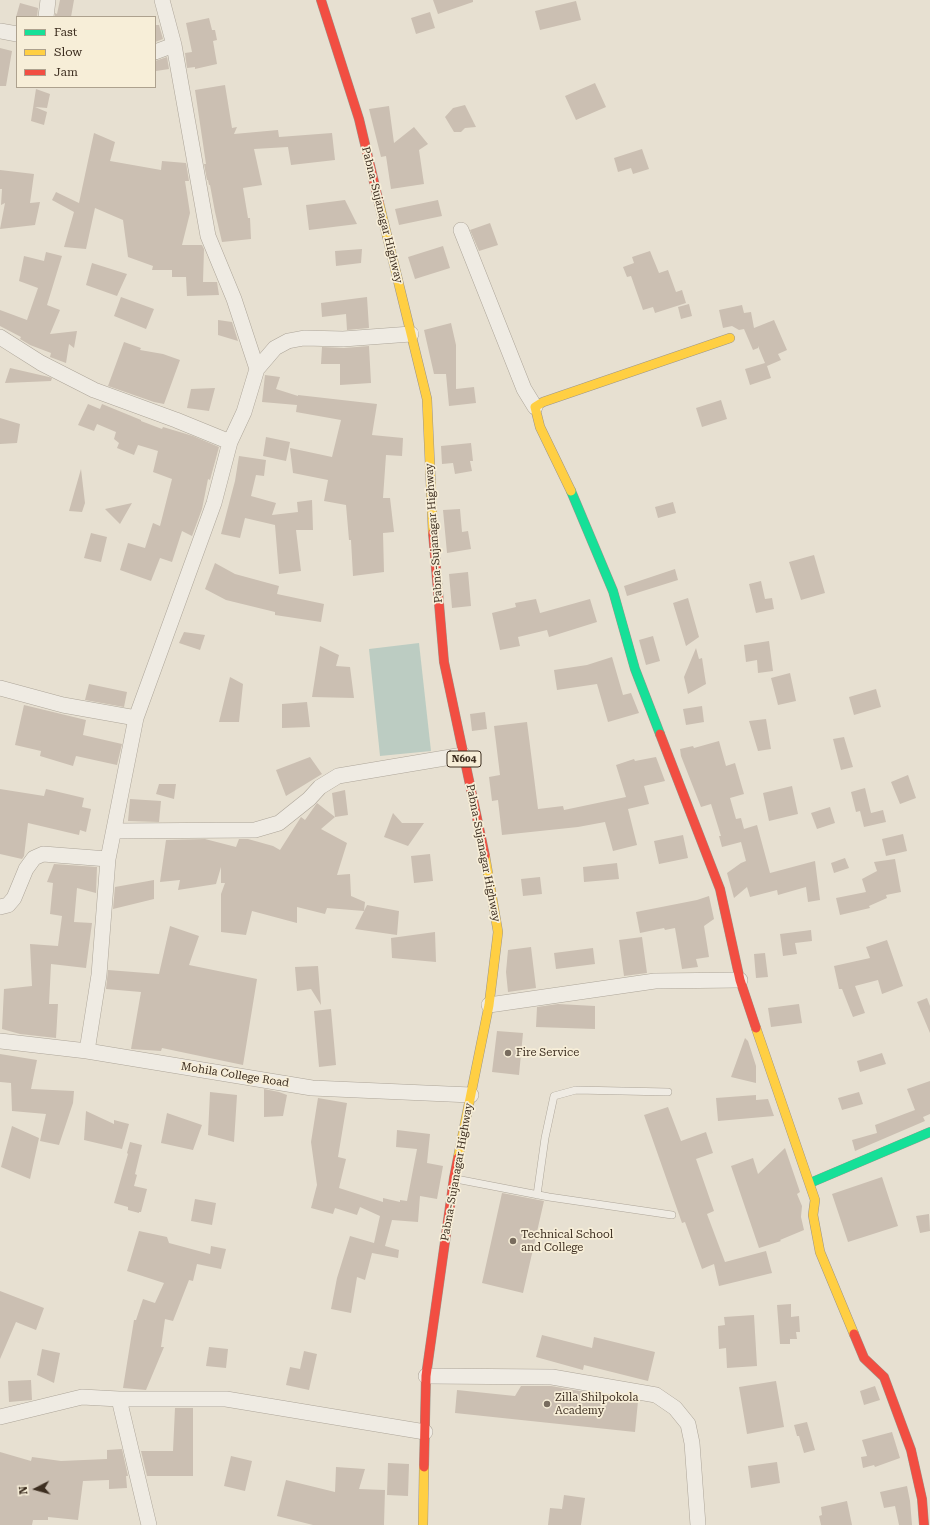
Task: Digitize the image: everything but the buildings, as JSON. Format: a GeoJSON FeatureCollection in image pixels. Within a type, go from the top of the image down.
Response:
{"type":"FeatureCollection","features":[{"type":"Feature","properties":{"kind":"main road","name":"Pabna-Sujanagar Highway"},"geometry":{"type":"LineString","coordinates":[[321,0],[359,119],[427,400],[431,512],[444,662],[480,830],[498,932],[489,1004],[454,1178],[426,1376],[423,1525]]}},
{"type":"Feature","properties":{"kind":"main road"},"geometry":{"type":"LineString","coordinates":[[730,338],[604,380],[543,402],[535,407],[540,427],[574,497],[613,591],[636,669],[720,888],[740,980],[815,1200],[813,1215],[820,1252],[864,1358],[872,1367],[884,1376],[911,1450],[922,1499],[924,1525]]}},
{"type":"Feature","properties":{"kind":"main road"},"geometry":{"type":"LineString","coordinates":[[810,1183],[930,1132]]}},
{"type":"Feature","properties":{"kind":"street"},"geometry":{"type":"LineString","coordinates":[[46,16],[48,0]]}},
{"type":"Feature","properties":{"kind":"street"},"geometry":{"type":"LineString","coordinates":[[162,0],[174,46],[208,236],[234,299],[257,369]]}},
{"type":"Feature","properties":{"kind":"street"},"geometry":{"type":"LineString","coordinates":[[0,31],[16,34]]}},
{"type":"Feature","properties":{"kind":"street"},"geometry":{"type":"LineString","coordinates":[[156,52],[174,46]]}},
{"type":"Feature","properties":{"kind":"street"},"geometry":{"type":"LineString","coordinates":[[461,230],[524,389],[535,407]]}},
{"type":"Feature","properties":{"kind":"street"},"geometry":{"type":"LineString","coordinates":[[87,1051],[99,975],[108,859],[136,718],[214,503],[230,442],[244,412],[257,369],[275,348],[288,341],[304,338],[343,339],[411,334]]}},
{"type":"Feature","properties":{"kind":"street"},"geometry":{"type":"LineString","coordinates":[[0,338],[41,363],[94,390],[176,420],[230,442]]}},
{"type":"Feature","properties":{"kind":"street"},"geometry":{"type":"LineString","coordinates":[[0,688],[63,705],[136,718]]}},
{"type":"Feature","properties":{"kind":"street"},"geometry":{"type":"LineString","coordinates":[[114,831],[255,830],[279,823],[309,799],[320,787],[338,776],[463,755]]}},
{"type":"Feature","properties":{"kind":"street"},"geometry":{"type":"LineString","coordinates":[[0,907],[8,905],[14,898],[26,869],[34,858],[43,854],[108,859]]}},
{"type":"Feature","properties":{"kind":"street"},"geometry":{"type":"LineString","coordinates":[[489,1004],[655,981],[740,980]]}},
{"type":"Feature","properties":{"kind":"street","name":"Mohila College Road"},"geometry":{"type":"LineString","coordinates":[[0,1041],[87,1051],[312,1088],[471,1095]]}},
{"type":"Feature","properties":{"kind":"street"},"geometry":{"type":"LineString","coordinates":[[426,1376],[552,1377],[656,1395],[675,1408],[688,1424],[692,1443],[698,1525]]}},
{"type":"Feature","properties":{"kind":"street"},"geometry":{"type":"LineString","coordinates":[[0,1417],[82,1397],[119,1399],[226,1399],[425,1432]]}},
{"type":"Feature","properties":{"kind":"street"},"geometry":{"type":"LineString","coordinates":[[119,1399],[149,1525]]}},
{"type":"Feature","properties":{"kind":"lane"},"geometry":{"type":"LineString","coordinates":[[537,1195],[545,1138],[554,1096],[576,1090],[668,1092]]}},
{"type":"Feature","properties":{"kind":"lane"},"geometry":{"type":"LineString","coordinates":[[454,1178],[537,1195],[672,1215]]}},
{"type":"Feature","properties":{"kind":"shaded area"},"geometry":{"type":"Polygon","coordinates":[[[419,643],[431,751],[380,756],[369,649],[419,643]]]}},
{"type":"Feature","properties":{"kind":"traffic: fast"},"geometry":{"type":"LineString","coordinates":[[571,491],[613,591],[635,669],[660,734]]}},
{"type":"Feature","properties":{"kind":"traffic: fast"},"geometry":{"type":"LineString","coordinates":[[810,1183],[930,1132]]}},
{"type":"Feature","properties":{"kind":"traffic: slow"},"geometry":{"type":"LineString","coordinates":[[379,203],[427,399],[433,533]]}},
{"type":"Feature","properties":{"kind":"traffic: slow"},"geometry":{"type":"LineString","coordinates":[[571,491],[540,427],[535,407],[543,402],[730,338]]}},
{"type":"Feature","properties":{"kind":"traffic: slow"},"geometry":{"type":"LineString","coordinates":[[458,1158],[489,1005],[498,932],[485,856]]}},
{"type":"Feature","properties":{"kind":"traffic: slow"},"geometry":{"type":"LineString","coordinates":[[756,1028],[815,1200],[813,1215],[820,1252],[854,1334]]}},
{"type":"Feature","properties":{"kind":"traffic: slow"},"geometry":{"type":"LineString","coordinates":[[423,1525],[424,1467]]}},
{"type":"Feature","properties":{"kind":"traffic: jam"},"geometry":{"type":"LineString","coordinates":[[321,0],[359,119],[379,203]]}},
{"type":"Feature","properties":{"kind":"traffic: jam"},"geometry":{"type":"LineString","coordinates":[[433,533],[444,662],[485,856]]}},
{"type":"Feature","properties":{"kind":"traffic: jam"},"geometry":{"type":"LineString","coordinates":[[660,734],[720,889],[740,980],[756,1028]]}},
{"type":"Feature","properties":{"kind":"traffic: jam"},"geometry":{"type":"LineString","coordinates":[[424,1467],[426,1376],[458,1158]]}},
{"type":"Feature","properties":{"kind":"traffic: jam"},"geometry":{"type":"LineString","coordinates":[[854,1334],[864,1358],[884,1377],[911,1450],[922,1499],[924,1525]]}},
{"type":"Feature","properties":{"kind":"place","name":"Fire Service"},"geometry":{"type":"Point","coordinates":[508,1053]}},
{"type":"Feature","properties":{"kind":"place","name":"Technical School and College"},"geometry":{"type":"Point","coordinates":[513,1241]}},
{"type":"Feature","properties":{"kind":"place","name":"Zilla Shilpokola Academy"},"geometry":{"type":"Point","coordinates":[547,1404]}}]}
